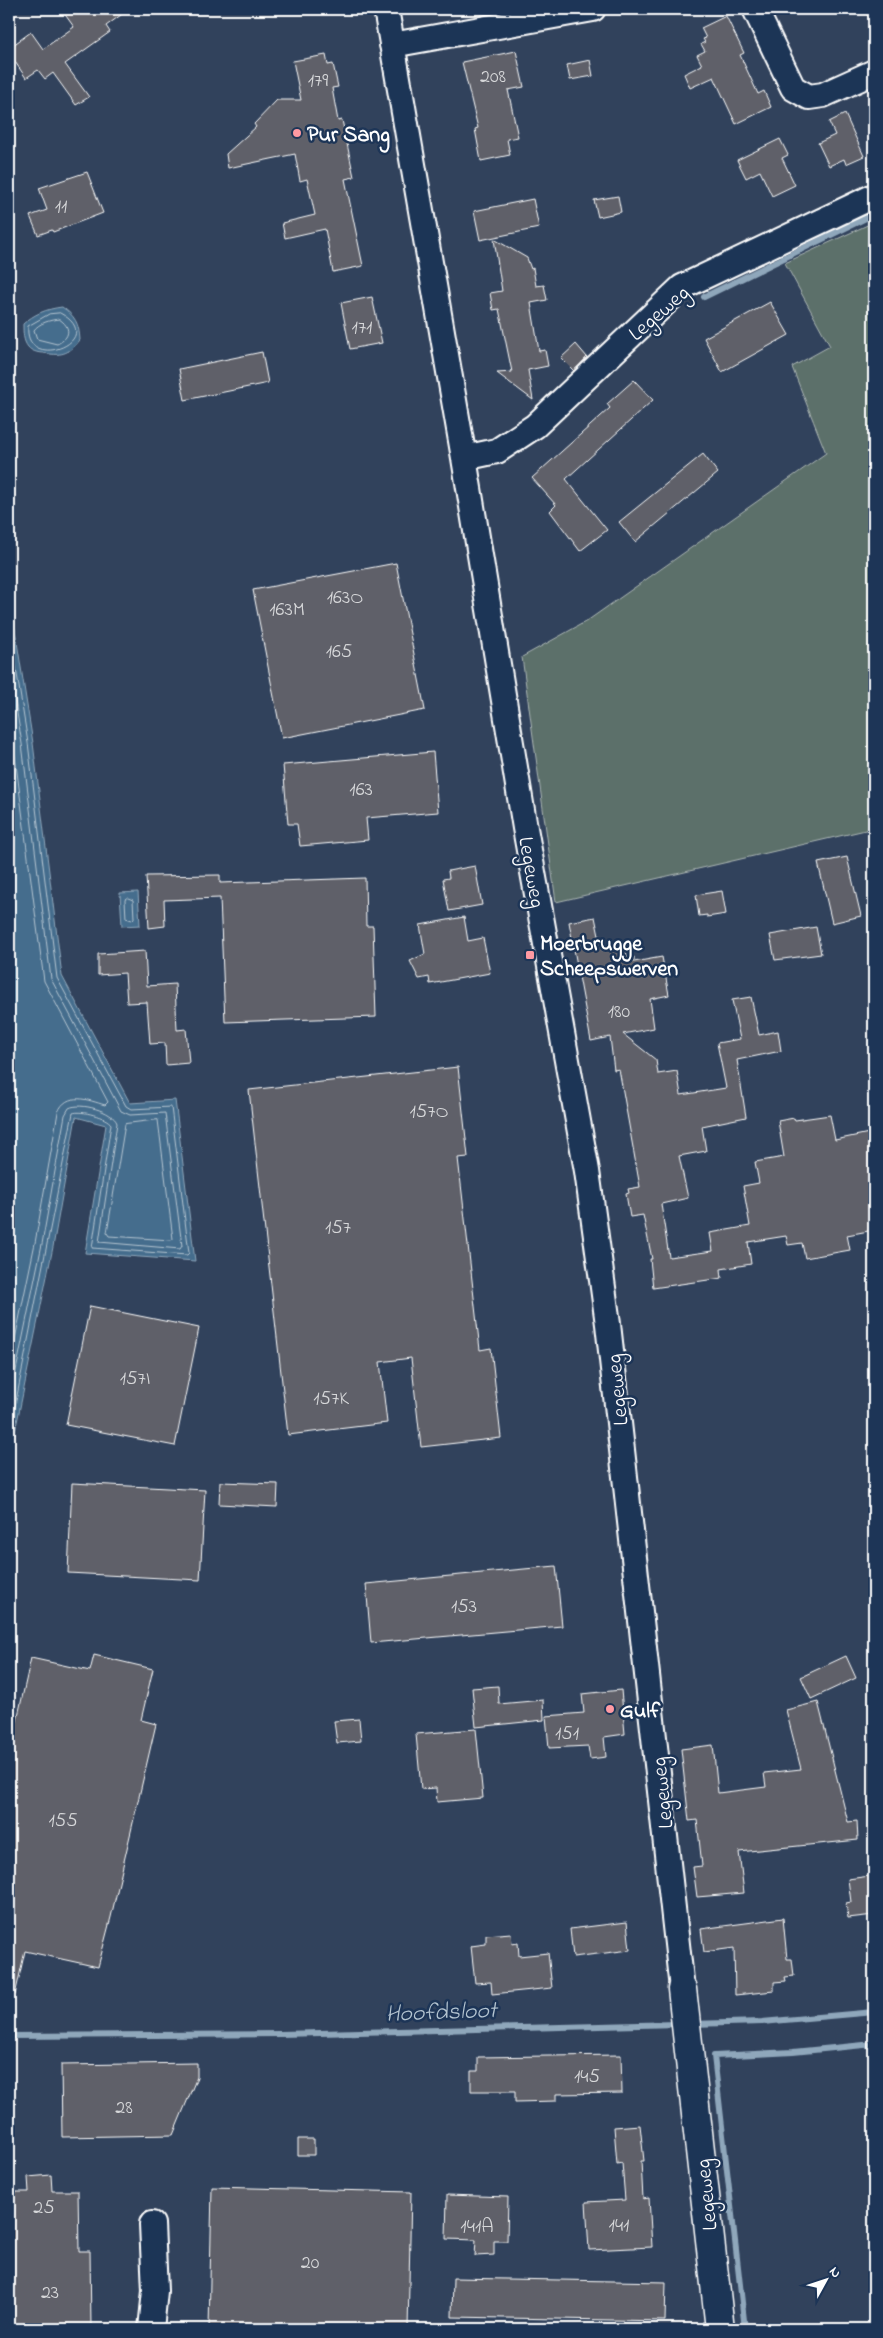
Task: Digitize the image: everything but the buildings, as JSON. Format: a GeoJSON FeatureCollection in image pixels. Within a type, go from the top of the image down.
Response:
{"type":"FeatureCollection","features":[{"type":"Feature","properties":{"kind":"street","name":"Legeweg"},"geometry":{"type":"LineString","coordinates":[[386,9],[464,458],[522,810],[588,1171],[608,1324],[720,2329]]}},
{"type":"Feature","properties":{"kind":"street"},"geometry":{"type":"LineString","coordinates":[[392,45],[593,9]]}},
{"type":"Feature","properties":{"kind":"street"},"geometry":{"type":"LineString","coordinates":[[755,9],[793,88],[809,97],[823,95],[874,72]]}},
{"type":"Feature","properties":{"kind":"street","name":"Legeweg"},"geometry":{"type":"LineString","coordinates":[[464,458],[497,451],[536,426],[682,287],[874,196]]}},
{"type":"Feature","properties":{"kind":"street"},"geometry":{"type":"LineString","coordinates":[[151,2329],[155,2291],[152,2224]]}},
{"type":"Feature","properties":{"kind":"green space"},"geometry":{"type":"Polygon","coordinates":[[[874,222],[874,828],[556,902],[522,657],[587,621],[826,453],[792,367],[830,346],[785,263],[874,222]]]}},
{"type":"Feature","properties":{"kind":"water"},"geometry":{"type":"Polygon","coordinates":[[[62,307],[76,320],[80,340],[72,349],[64,353],[39,353],[33,351],[26,345],[23,324],[41,312],[62,307]]]}},
{"type":"Feature","properties":{"kind":"water"},"geometry":{"type":"Polygon","coordinates":[[[9,592],[33,743],[62,976],[130,1103],[175,1100],[195,1261],[85,1253],[106,1125],[76,1117],[53,1247],[9,1461],[9,592]]]}},
{"type":"Feature","properties":{"kind":"water"},"geometry":{"type":"Polygon","coordinates":[[[138,892],[140,925],[122,926],[120,893],[138,892]]]}},
{"type":"Feature","properties":{"kind":"waterway"},"geometry":{"type":"LineString","coordinates":[[704,297],[874,214]]}},
{"type":"Feature","properties":{"kind":"waterway","name":"Hoofdsloot"},"geometry":{"type":"LineString","coordinates":[[691,2024],[762,2022],[874,2012]]}},
{"type":"Feature","properties":{"kind":"waterway","name":"Hoofdsloot"},"geometry":{"type":"LineString","coordinates":[[9,2036],[281,2034],[678,2024]]}},
{"type":"Feature","properties":{"kind":"waterway"},"geometry":{"type":"LineString","coordinates":[[745,2329],[714,2056],[793,2052],[874,2044]]}},
{"type":"Feature","properties":{"kind":"place","name":"Pur Sang"},"geometry":{"type":"Point","coordinates":[297,133]}},
{"type":"Feature","properties":{"kind":"place","name":"Moerbrugge Scheepswerven"},"geometry":{"type":"Point","coordinates":[530,955]}},
{"type":"Feature","properties":{"kind":"place","name":"Gulf"},"geometry":{"type":"Point","coordinates":[610,1709]}}]}
